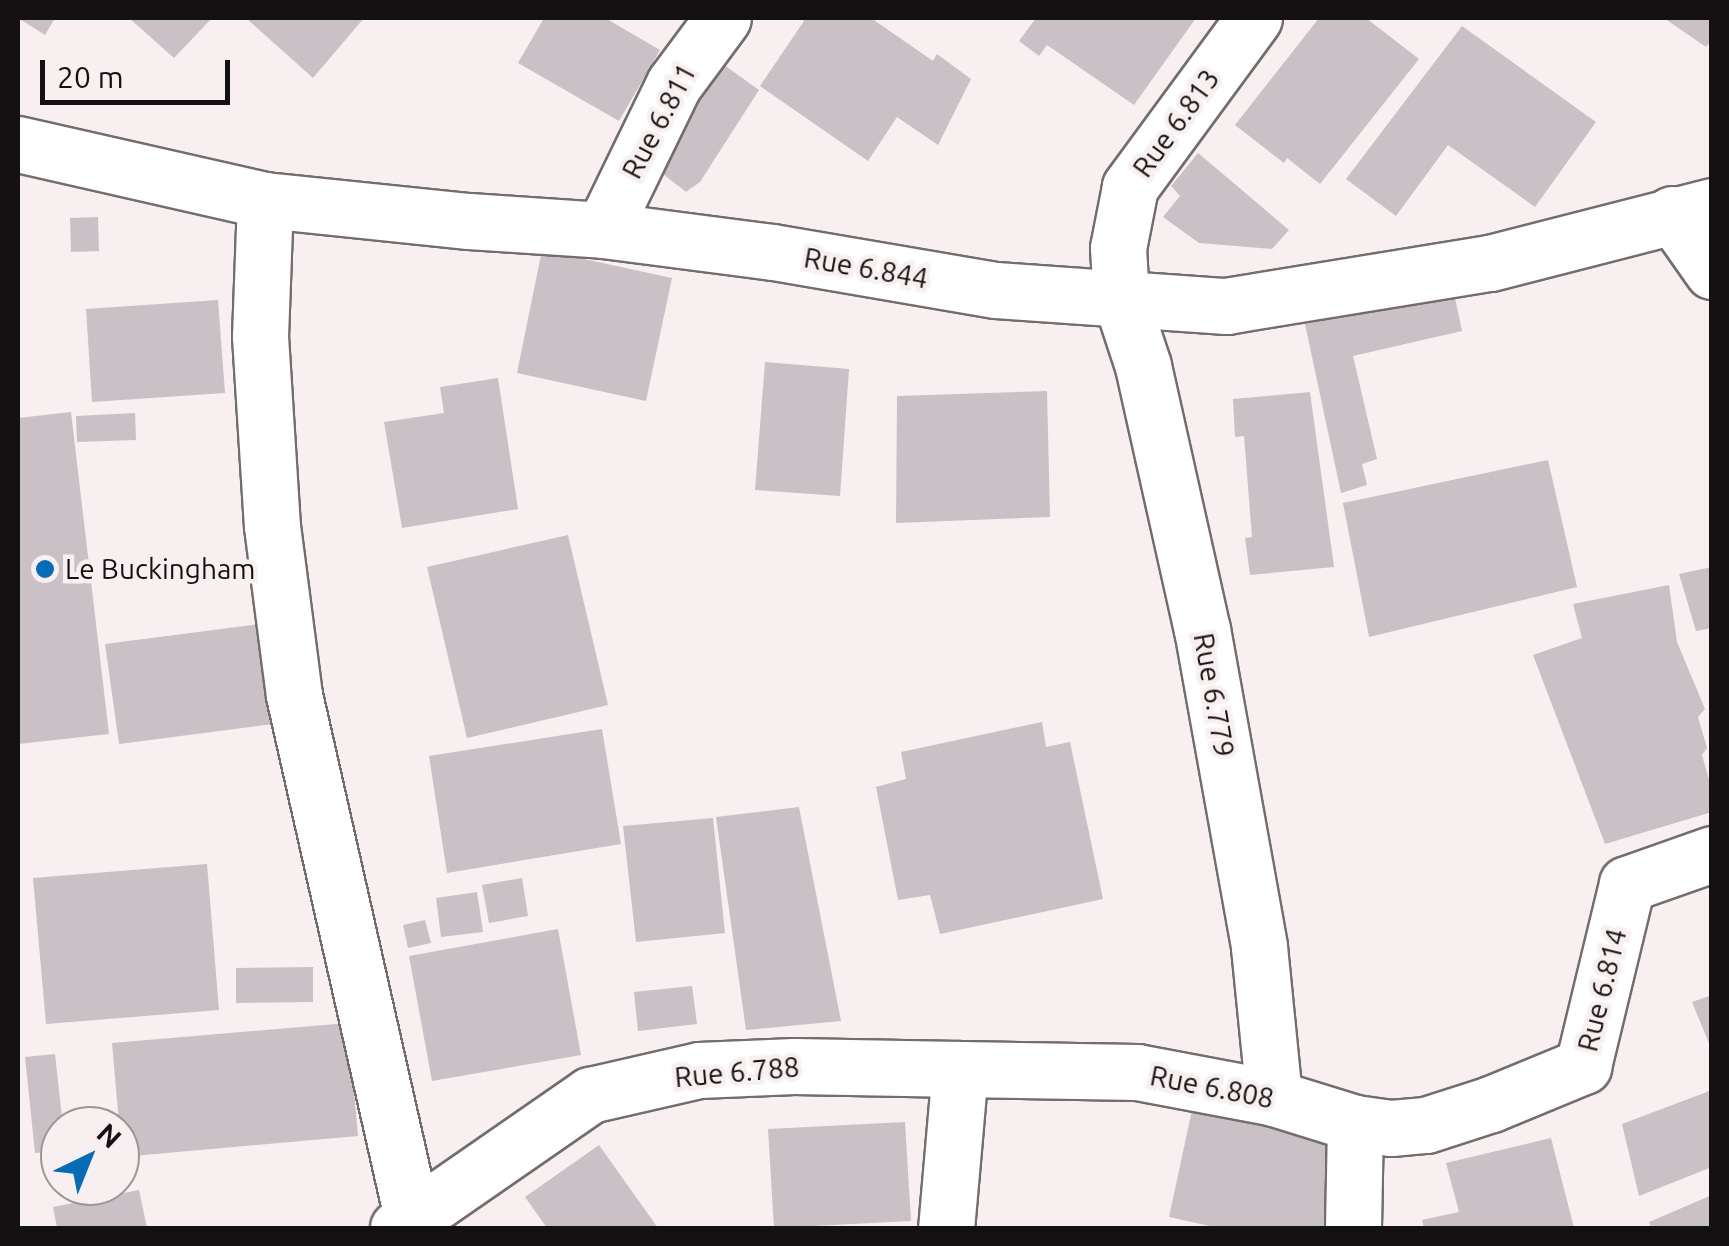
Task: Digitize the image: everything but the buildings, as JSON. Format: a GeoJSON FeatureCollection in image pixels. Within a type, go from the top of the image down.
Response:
{"type":"FeatureCollection","features":[{"type":"Feature","properties":{"kind":"street","name":"Rue 6.811"},"geometry":{"type":"LineString","coordinates":[[603,230],[674,84],[723,18]]}},
{"type":"Feature","properties":{"kind":"street","name":"Rue 6.813"},"geometry":{"type":"LineString","coordinates":[[1121,299],[1118,248],[1130,187],[1254,18]]}},
{"type":"Feature","properties":{"kind":"street","name":"Rue 6.844"},"geometry":{"type":"LineString","coordinates":[[18,144],[265,200],[603,230],[773,252],[996,290],[1226,306],[1490,263],[1692,210]]}},
{"type":"Feature","properties":{"kind":"street"},"geometry":{"type":"LineString","coordinates":[[265,200],[262,374],[272,526],[294,695],[405,1223]]}},
{"type":"Feature","properties":{"kind":"street"},"geometry":{"type":"LineString","coordinates":[[1692,210],[1712,271]]}},
{"type":"Feature","properties":{"kind":"street","name":"Rue 6.779"},"geometry":{"type":"LineString","coordinates":[[1121,299],[1143,366],[1202,629],[1259,947],[1274,1098]]}},
{"type":"Feature","properties":{"kind":"street","name":"Rue 6.814"},"geometry":{"type":"LineString","coordinates":[[1355,1123],[1390,1128],[1426,1125],[1491,1104],[1583,1066],[1627,884],[1712,854]]}},
{"type":"Feature","properties":{"kind":"street","name":"Rue 6.788"},"geometry":{"type":"LineString","coordinates":[[405,1223],[590,1095],[699,1070],[794,1066],[960,1069]]}},
{"type":"Feature","properties":{"kind":"street"},"geometry":{"type":"LineString","coordinates":[[946,1228],[960,1069]]}},
{"type":"Feature","properties":{"kind":"street","name":"Rue 6.808"},"geometry":{"type":"LineString","coordinates":[[960,1069],[1137,1072],[1274,1098],[1355,1123]]}},
{"type":"Feature","properties":{"kind":"street"},"geometry":{"type":"LineString","coordinates":[[1352,1228],[1355,1123]]}},
{"type":"Feature","properties":{"kind":"place","name":"Le Buckingham"},"geometry":{"type":"Point","coordinates":[45,569]}}]}
